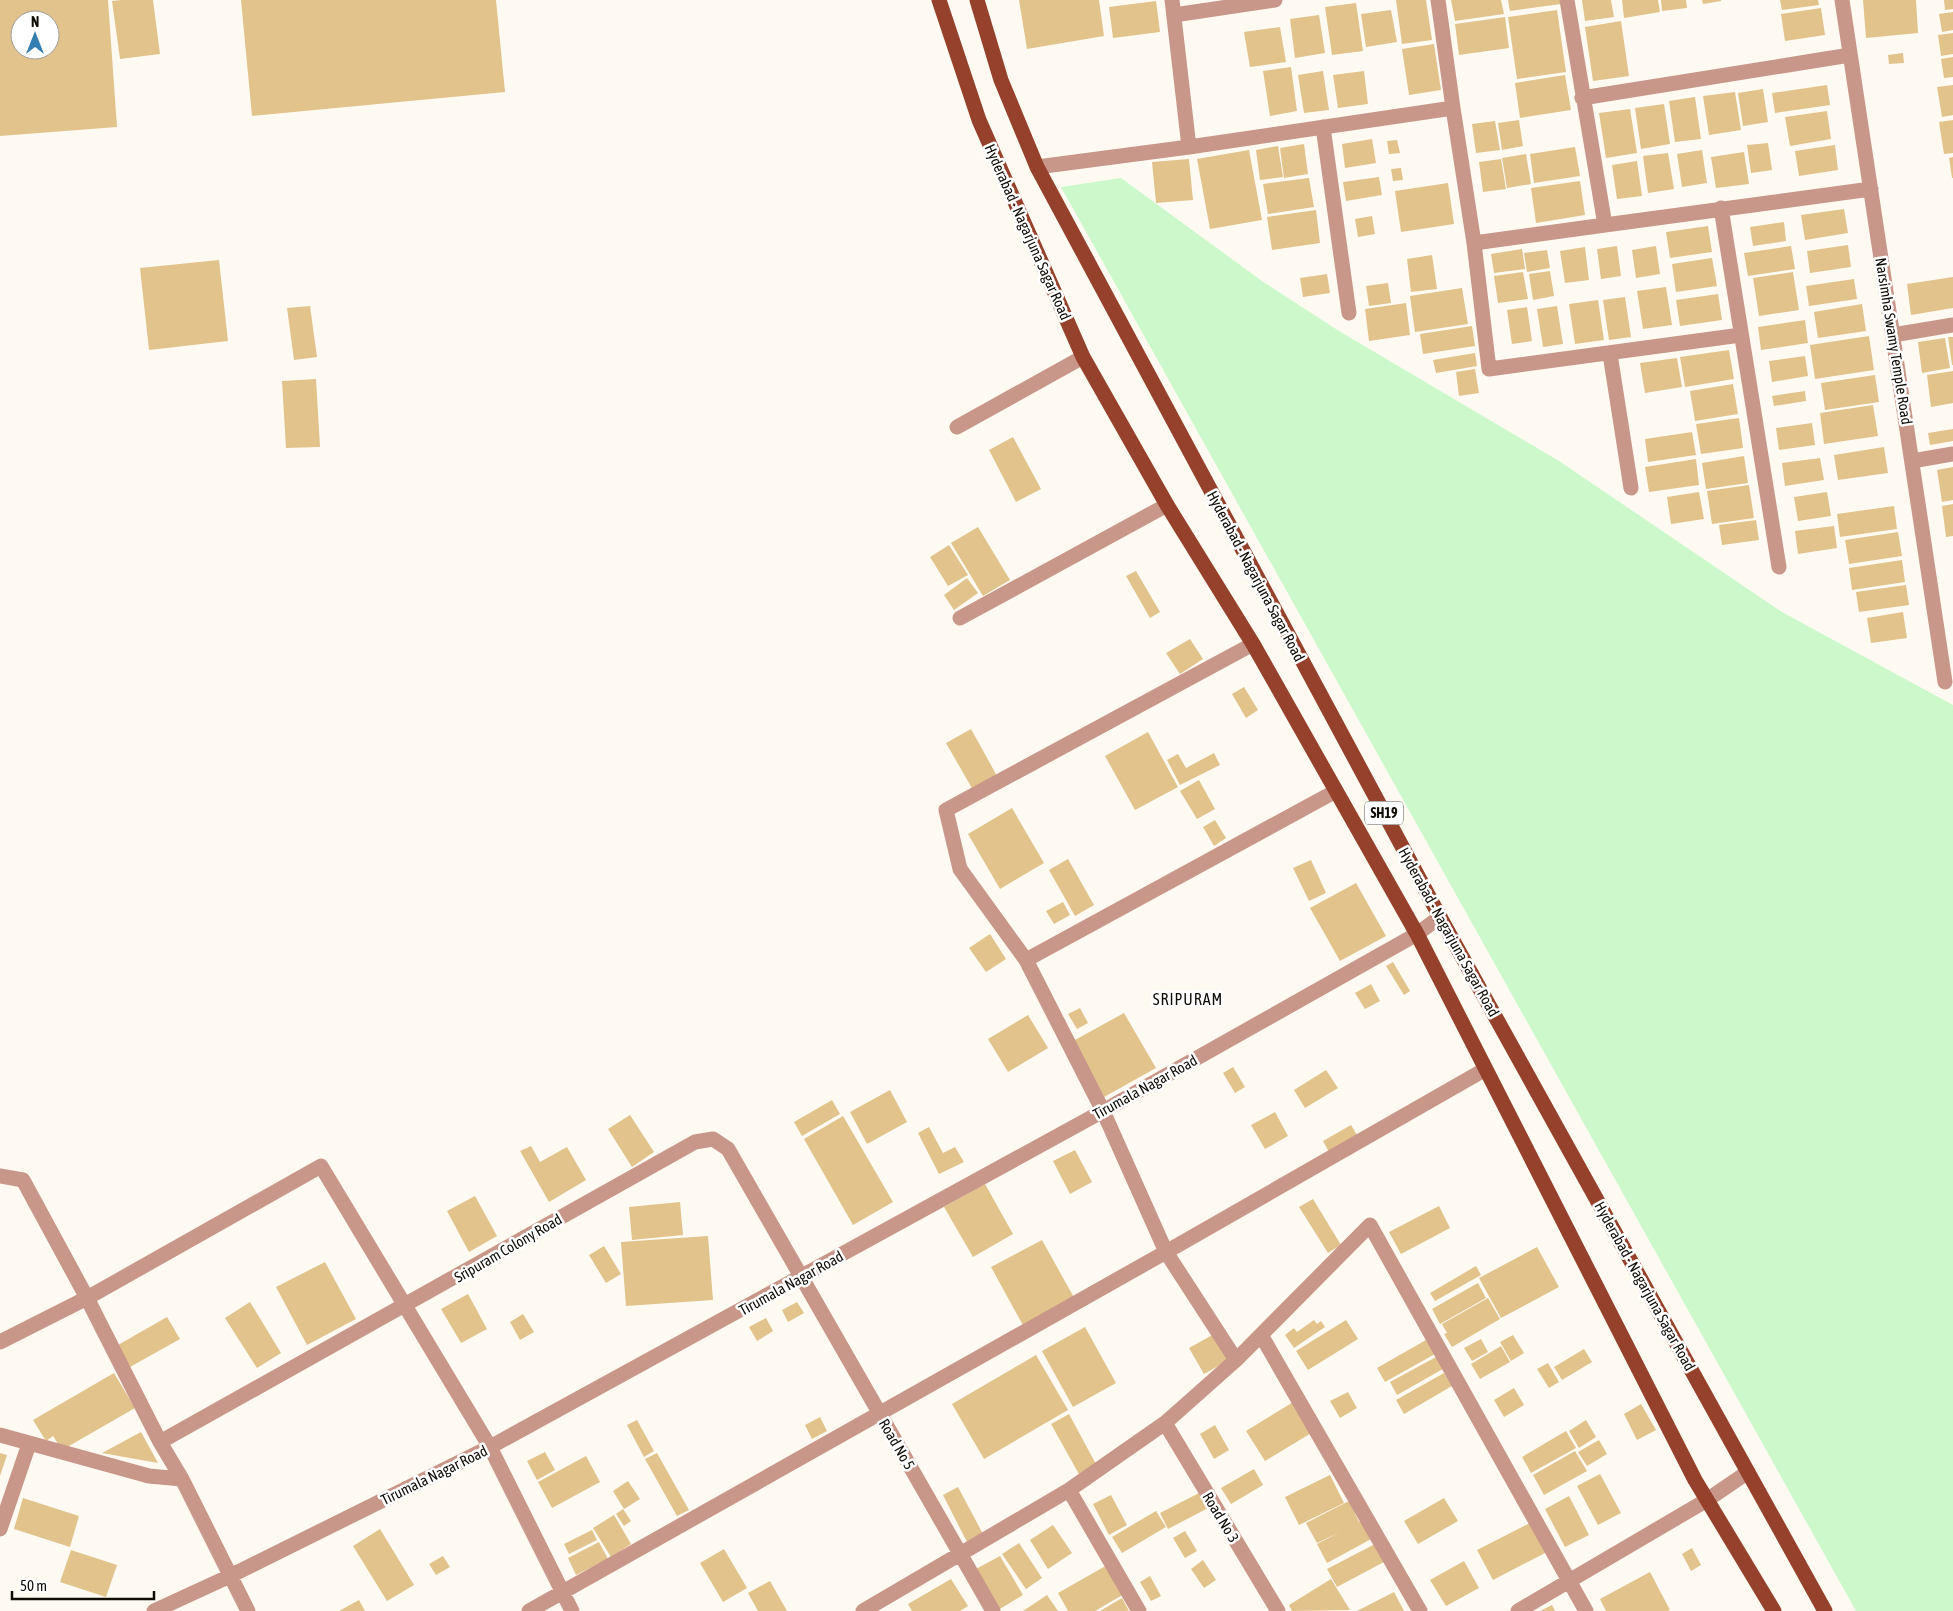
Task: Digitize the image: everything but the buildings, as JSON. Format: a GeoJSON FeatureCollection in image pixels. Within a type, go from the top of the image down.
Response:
{"type":"FeatureCollection","features":[{"type":"Feature","properties":{"kind":"main road","name":"Hyderabad - Nagarjuna Sagar Road"},"geometry":{"type":"LineString","coordinates":[[939,0],[979,120],[1083,358],[1167,505],[1253,644],[1416,934],[1694,1480],[1774,1611]]}},
{"type":"Feature","properties":{"kind":"main road","name":"Hyderabad - Nagarjuna Sagar Road"},"geometry":{"type":"LineString","coordinates":[[977,0],[1001,80],[1037,168],[1440,917],[1825,1611]]}},
{"type":"Feature","properties":{"kind":"street"},"geometry":{"type":"LineString","coordinates":[[1172,0],[1189,147]]}},
{"type":"Feature","properties":{"kind":"street"},"geometry":{"type":"LineString","coordinates":[[1174,15],[1275,0]]}},
{"type":"Feature","properties":{"kind":"street"},"geometry":{"type":"LineString","coordinates":[[1438,0],[1474,243],[1489,369],[1741,336]]}},
{"type":"Feature","properties":{"kind":"street"},"geometry":{"type":"LineString","coordinates":[[1567,0],[1582,98],[1605,225]]}},
{"type":"Feature","properties":{"kind":"street","name":"Narsimha Swamy Temple Road"},"geometry":{"type":"LineString","coordinates":[[1842,0],[1945,682]]}},
{"type":"Feature","properties":{"kind":"street"},"geometry":{"type":"LineString","coordinates":[[1582,98],[1850,55]]}},
{"type":"Feature","properties":{"kind":"street"},"geometry":{"type":"LineString","coordinates":[[1037,168],[1453,108]]}},
{"type":"Feature","properties":{"kind":"street"},"geometry":{"type":"LineString","coordinates":[[1323,127],[1349,313]]}},
{"type":"Feature","properties":{"kind":"street"},"geometry":{"type":"LineString","coordinates":[[1474,243],[1871,189]]}},
{"type":"Feature","properties":{"kind":"street"},"geometry":{"type":"LineString","coordinates":[[1721,208],[1778,567]]}},
{"type":"Feature","properties":{"kind":"street"},"geometry":{"type":"LineString","coordinates":[[1893,336],[1953,325]]}},
{"type":"Feature","properties":{"kind":"street"},"geometry":{"type":"LineString","coordinates":[[1610,354],[1631,488]]}},
{"type":"Feature","properties":{"kind":"street"},"geometry":{"type":"LineString","coordinates":[[957,427],[1083,358]]}},
{"type":"Feature","properties":{"kind":"street"},"geometry":{"type":"LineString","coordinates":[[1912,461],[1953,454]]}},
{"type":"Feature","properties":{"kind":"street"},"geometry":{"type":"LineString","coordinates":[[960,618],[1167,505]]}},
{"type":"Feature","properties":{"kind":"street"},"geometry":{"type":"LineString","coordinates":[[1236,1360],[1166,1252],[1103,1111],[1026,960],[960,869],[946,810],[1253,644]]}},
{"type":"Feature","properties":{"kind":"street"},"geometry":{"type":"LineString","coordinates":[[1026,960],[1336,791]]}},
{"type":"Feature","properties":{"kind":"street","name":"Tirumala Nagar Road"},"geometry":{"type":"LineString","coordinates":[[154,1611],[230,1576],[490,1447],[1103,1111],[1416,934],[1440,917]]}},
{"type":"Feature","properties":{"kind":"street"},"geometry":{"type":"LineString","coordinates":[[529,1611],[1166,1252],[1484,1070]]}},
{"type":"Feature","properties":{"kind":"street","name":"Sripuram Colony Road"},"geometry":{"type":"LineString","coordinates":[[160,1442],[406,1306],[695,1142],[713,1139],[728,1149],[801,1277]]}},
{"type":"Feature","properties":{"kind":"street"},"geometry":{"type":"LineString","coordinates":[[0,1342],[87,1298],[320,1166],[490,1447],[572,1611]]}},
{"type":"Feature","properties":{"kind":"street"},"geometry":{"type":"LineString","coordinates":[[0,1176],[23,1180],[87,1298],[160,1442],[182,1479],[248,1611]]}},
{"type":"Feature","properties":{"kind":"street"},"geometry":{"type":"LineString","coordinates":[[863,1611],[1069,1490],[1164,1423],[1236,1360],[1370,1225],[1586,1611]]}},
{"type":"Feature","properties":{"kind":"street","name":"Road No 5"},"geometry":{"type":"LineString","coordinates":[[801,1277],[993,1611]]}},
{"type":"Feature","properties":{"kind":"street"},"geometry":{"type":"LineString","coordinates":[[1261,1335],[1420,1611]]}},
{"type":"Feature","properties":{"kind":"street","name":"Road No 3"},"geometry":{"type":"LineString","coordinates":[[1164,1423],[1278,1611]]}},
{"type":"Feature","properties":{"kind":"street"},"geometry":{"type":"LineString","coordinates":[[0,1435],[149,1476],[182,1479]]}},
{"type":"Feature","properties":{"kind":"street"},"geometry":{"type":"LineString","coordinates":[[0,1529],[29,1444]]}},
{"type":"Feature","properties":{"kind":"street"},"geometry":{"type":"LineString","coordinates":[[1518,1611],[1707,1500],[1748,1472]]}},
{"type":"Feature","properties":{"kind":"street"},"geometry":{"type":"LineString","coordinates":[[1069,1490],[1139,1611]]}},
{"type":"Feature","properties":{"kind":"green space"},"geometry":{"type":"Polygon","coordinates":[[[1121,178],[1262,281],[1339,331],[1559,461],[1782,612],[1953,705],[1953,1611],[1856,1611],[1061,187],[1121,178]]]}},
{"type":"Feature","properties":{"kind":"district","name":"SRIPURAM"},"geometry":{"type":"Point","coordinates":[1188,999]}}]}
